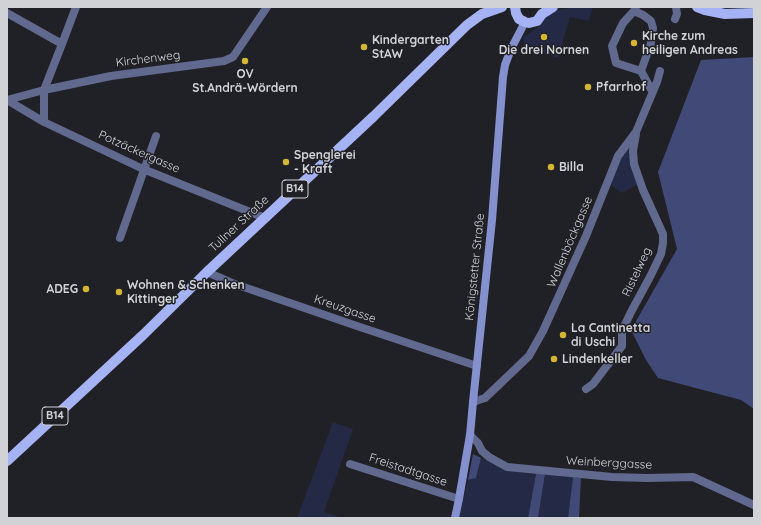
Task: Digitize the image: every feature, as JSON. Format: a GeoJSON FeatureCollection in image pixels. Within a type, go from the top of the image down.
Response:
{"type":"FeatureCollection","features":[{"type":"Feature","properties":{"kind":"main road"},"geometry":{"type":"LineString","coordinates":[[519,15],[533,22],[537,21],[542,10],[553,7]]}},
{"type":"Feature","properties":{"kind":"main road"},"geometry":{"type":"LineString","coordinates":[[697,7],[725,14],[754,14]]}},
{"type":"Feature","properties":{"kind":"main road","name":"Tullner Straße"},"geometry":{"type":"LineString","coordinates":[[7,461],[143,335],[207,272],[374,116],[467,24],[482,14],[497,9],[519,15]]}},
{"type":"Feature","properties":{"kind":"main road","name":"Königstetter Straße"},"geometry":{"type":"LineString","coordinates":[[455,518],[470,435],[492,220],[503,77],[519,15]]}},
{"type":"Feature","properties":{"kind":"street"},"geometry":{"type":"LineString","coordinates":[[44,122],[44,90],[76,7]]}},
{"type":"Feature","properties":{"kind":"street","name":"Kirchenweg"},"geometry":{"type":"LineString","coordinates":[[7,100],[44,90],[111,76],[224,61],[233,57],[267,7]]}},
{"type":"Feature","properties":{"kind":"street"},"geometry":{"type":"LineString","coordinates":[[675,19],[677,14],[676,7]]}},
{"type":"Feature","properties":{"kind":"street"},"geometry":{"type":"LineString","coordinates":[[641,70],[651,43],[652,28],[651,21],[635,9],[623,24],[612,46],[616,63],[641,70],[652,91]]}},
{"type":"Feature","properties":{"kind":"street"},"geometry":{"type":"LineString","coordinates":[[7,14],[62,44]]}},
{"type":"Feature","properties":{"kind":"street","name":"Wallenböckgasse"},"geometry":{"type":"LineString","coordinates":[[473,402],[485,398],[529,356],[561,294],[618,156],[636,132],[660,71]]}},
{"type":"Feature","properties":{"kind":"street","name":"Potzäckergasse"},"geometry":{"type":"LineString","coordinates":[[7,100],[44,122],[143,169],[265,218]]}},
{"type":"Feature","properties":{"kind":"street","name":"Ristelweg"},"geometry":{"type":"LineString","coordinates":[[586,389],[593,384],[622,346],[622,331],[661,254],[663,244],[663,234],[643,190],[634,164],[633,151],[636,132]]}},
{"type":"Feature","properties":{"kind":"street"},"geometry":{"type":"LineString","coordinates":[[120,238],[143,169],[156,136]]}},
{"type":"Feature","properties":{"kind":"street","name":"Kreuzgasse"},"geometry":{"type":"LineString","coordinates":[[207,272],[232,283],[477,366]]}},
{"type":"Feature","properties":{"kind":"street","name":"Weinberggasse"},"geometry":{"type":"LineString","coordinates":[[470,435],[489,457],[507,467],[618,477],[693,477],[754,505]]}},
{"type":"Feature","properties":{"kind":"street","name":"Freistadtgasse"},"geometry":{"type":"LineString","coordinates":[[350,464],[459,499]]}},
{"type":"Feature","properties":{"kind":"shaded area"},"geometry":{"type":"Polygon","coordinates":[[[575,7],[593,7],[589,21],[570,17],[558,58],[523,46],[523,38],[539,26],[546,17],[556,10],[575,7]]]}},
{"type":"Feature","properties":{"kind":"shaded area"},"geometry":{"type":"Polygon","coordinates":[[[754,57],[754,409],[741,400],[658,378],[646,360],[631,330],[677,249],[658,172],[701,60],[754,57]]]}},
{"type":"Feature","properties":{"kind":"shaded area"},"geometry":{"type":"Polygon","coordinates":[[[633,141],[632,164],[637,185],[621,193],[610,184],[621,158],[633,141]]]}},
{"type":"Feature","properties":{"kind":"shaded area"},"geometry":{"type":"Polygon","coordinates":[[[333,422],[353,429],[324,512],[342,518],[297,518],[333,422]]]}},
{"type":"Feature","properties":{"kind":"shaded area"},"geometry":{"type":"Polygon","coordinates":[[[473,454],[481,458],[476,478],[468,480],[473,454]]]}},
{"type":"Feature","properties":{"kind":"shaded area"},"geometry":{"type":"Polygon","coordinates":[[[481,458],[506,470],[536,474],[528,518],[459,518],[468,480],[476,478],[481,458]]]}},
{"type":"Feature","properties":{"kind":"shaded area"},"geometry":{"type":"Polygon","coordinates":[[[536,474],[545,474],[538,518],[528,518],[536,474]]]}},
{"type":"Feature","properties":{"kind":"shaded area"},"geometry":{"type":"Polygon","coordinates":[[[545,474],[573,477],[568,518],[538,518],[545,474]]]}},
{"type":"Feature","properties":{"kind":"shaded area"},"geometry":{"type":"Polygon","coordinates":[[[573,477],[581,478],[579,518],[568,518],[573,477]]]}},
{"type":"Feature","properties":{"kind":"place","name":"Die drei Nornen"},"geometry":{"type":"Point","coordinates":[544,37]}},
{"type":"Feature","properties":{"kind":"place","name":"Kirche zum heiligen Andreas"},"geometry":{"type":"Point","coordinates":[634,43]}},
{"type":"Feature","properties":{"kind":"place","name":"Kindergarten StAW"},"geometry":{"type":"Point","coordinates":[364,47]}},
{"type":"Feature","properties":{"kind":"place","name":"OV St.Andrä-Wördern"},"geometry":{"type":"Point","coordinates":[245,61]}},
{"type":"Feature","properties":{"kind":"place","name":"Pfarrhof"},"geometry":{"type":"Point","coordinates":[588,87]}},
{"type":"Feature","properties":{"kind":"place","name":"Spenglerei - Kraft"},"geometry":{"type":"Point","coordinates":[286,162]}},
{"type":"Feature","properties":{"kind":"place","name":"Billa"},"geometry":{"type":"Point","coordinates":[551,167]}},
{"type":"Feature","properties":{"kind":"place","name":"ADEG"},"geometry":{"type":"Point","coordinates":[86,289]}},
{"type":"Feature","properties":{"kind":"place","name":"Wohnen & Schenken Kittinger"},"geometry":{"type":"Point","coordinates":[119,292]}},
{"type":"Feature","properties":{"kind":"place","name":"La Cantinetta di Uschi"},"geometry":{"type":"Point","coordinates":[563,335]}},
{"type":"Feature","properties":{"kind":"place","name":"Lindenkeller"},"geometry":{"type":"Point","coordinates":[554,359]}}]}
